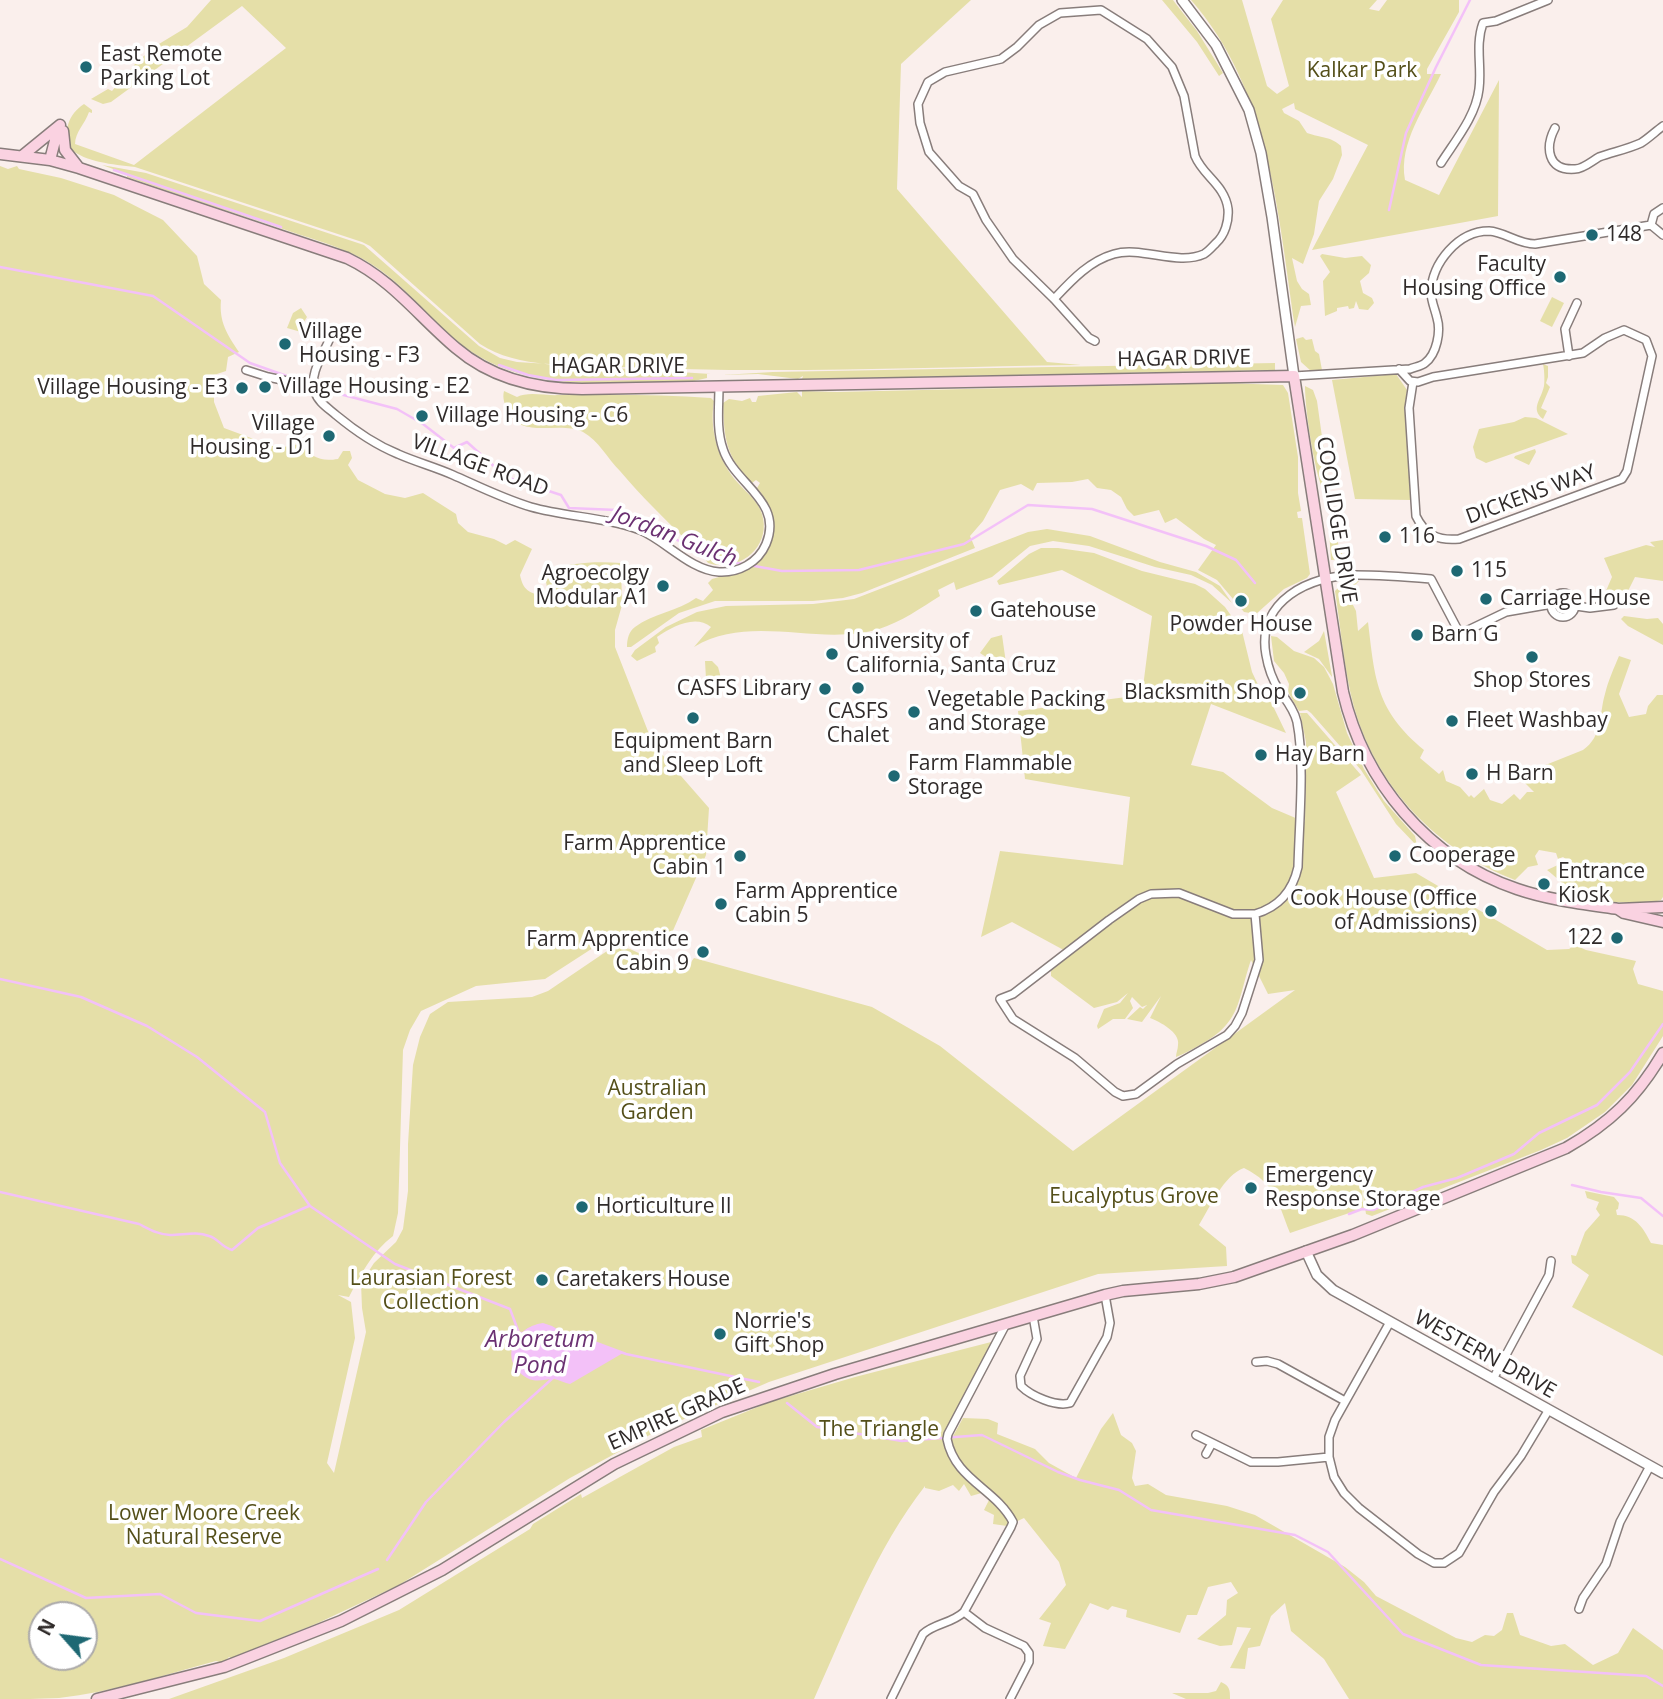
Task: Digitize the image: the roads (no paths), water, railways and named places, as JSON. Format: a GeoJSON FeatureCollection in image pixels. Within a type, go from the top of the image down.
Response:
{"type":"FeatureCollection","features":[{"type":"Feature","properties":{"kind":"main road"},"geometry":{"type":"LineString","coordinates":[[50,160],[61,128]]}},
{"type":"Feature","properties":{"kind":"main road"},"geometry":{"type":"LineString","coordinates":[[22,156],[61,128]]}},
{"type":"Feature","properties":{"kind":"main road"},"geometry":{"type":"LineString","coordinates":[[61,128],[65,150],[79,168]]}},
{"type":"Feature","properties":{"kind":"main road","name":"HAGAR DRIVE"},"geometry":{"type":"LineString","coordinates":[[0,154],[50,160],[79,168],[334,253],[360,264],[395,288],[457,349],[486,368],[512,379],[560,388],[1294,376]]}},
{"type":"Feature","properties":{"kind":"main road","name":"COOLIDGE DRIVE"},"geometry":{"type":"LineString","coordinates":[[1294,376],[1348,715],[1374,772],[1412,822],[1459,861],[1498,881],[1544,896],[1618,909],[1663,907]]}},
{"type":"Feature","properties":{"kind":"main road","name":"COOLIDGE DRIVE"},"geometry":{"type":"LineString","coordinates":[[1618,909],[1624,913],[1663,922]]}},
{"type":"Feature","properties":{"kind":"main road","name":"EMPIRE GRADE"},"geometry":{"type":"LineString","coordinates":[[97,1699],[224,1667],[310,1635],[362,1612],[442,1570],[584,1481],[722,1412],[835,1374],[1105,1295],[1234,1277],[1353,1235],[1566,1148],[1594,1132],[1619,1111],[1635,1095],[1663,1053]]}},
{"type":"Feature","properties":{"kind":"street","name":"COOLIDGE DRIVE"},"geometry":{"type":"LineString","coordinates":[[1182,0],[1216,45],[1249,110],[1261,153],[1270,204],[1294,376]]}},
{"type":"Feature","properties":{"kind":"street"},"geometry":{"type":"LineString","coordinates":[[1441,163],[1472,113],[1479,92],[1478,37],[1483,23],[1496,21],[1548,0]]}},
{"type":"Feature","properties":{"kind":"street"},"geometry":{"type":"LineString","coordinates":[[1054,299],[1073,279],[1095,262],[1114,254],[1155,254],[1178,258],[1204,254],[1224,236],[1227,223],[1228,209],[1221,188],[1198,165],[1185,96],[1172,67],[1147,39],[1101,10],[1060,13],[1039,25],[1001,59],[945,72],[928,82],[918,104],[929,152],[959,186],[973,194],[986,220],[1013,259],[1094,341]]}},
{"type":"Feature","properties":{"kind":"street"},"geometry":{"type":"LineString","coordinates":[[1555,128],[1549,139],[1548,151],[1551,160],[1561,167],[1577,170],[1598,158],[1641,143],[1663,126]]}},
{"type":"Feature","properties":{"kind":"street"},"geometry":{"type":"LineString","coordinates":[[1651,225],[1654,214],[1663,208]]}},
{"type":"Feature","properties":{"kind":"street"},"geometry":{"type":"LineString","coordinates":[[1294,376],[1410,369],[1425,363],[1432,355],[1439,333],[1431,290],[1435,272],[1452,246],[1488,231],[1522,244],[1651,225],[1663,234]]}},
{"type":"Feature","properties":{"kind":"street"},"geometry":{"type":"LineString","coordinates":[[1569,356],[1565,329],[1577,303]]}},
{"type":"Feature","properties":{"kind":"street","name":"DICKENS WAY"},"geometry":{"type":"LineString","coordinates":[[1624,330],[1639,335],[1650,346],[1652,356],[1625,476],[1617,483],[1459,540],[1446,541],[1433,536],[1422,529],[1416,516],[1409,408],[1413,382],[1590,351],[1605,338],[1624,330]]}},
{"type":"Feature","properties":{"kind":"street"},"geometry":{"type":"LineString","coordinates":[[246,370],[287,381],[296,387],[313,389],[317,364],[330,338]]}},
{"type":"Feature","properties":{"kind":"street"},"geometry":{"type":"LineString","coordinates":[[1399,369],[1413,382]]}},
{"type":"Feature","properties":{"kind":"street","name":"VILLAGE ROAD"},"geometry":{"type":"LineString","coordinates":[[313,389],[319,401],[352,428],[397,454],[531,507],[619,524],[641,531],[699,567],[721,572],[751,563],[766,544],[770,527],[767,509],[761,497],[728,462],[723,449],[719,432],[719,386]]}},
{"type":"Feature","properties":{"kind":"street"},"geometry":{"type":"LineString","coordinates":[[1255,914],[1259,960],[1242,1013],[1235,1026],[1227,1035],[1177,1064],[1136,1094],[1124,1096],[1115,1092],[1083,1064],[1013,1019],[1000,999],[1013,994],[1130,905],[1151,894],[1179,893],[1233,914],[1255,914],[1270,908],[1285,896],[1295,880],[1298,867],[1300,739],[1294,714],[1271,674],[1265,652],[1265,628],[1273,610],[1289,594],[1325,580],[1355,575],[1431,579],[1460,634],[1506,612],[1552,604]]}},
{"type":"Feature","properties":{"kind":"street"},"geometry":{"type":"LineString","coordinates":[[1565,593],[1572,597],[1576,606],[1571,614],[1563,617],[1553,611],[1552,604],[1558,594],[1565,593]]}},
{"type":"Feature","properties":{"kind":"street"},"geometry":{"type":"LineString","coordinates":[[1576,606],[1590,608],[1614,605]]}},
{"type":"Feature","properties":{"kind":"street","name":"WESTERN DRIVE"},"geometry":{"type":"LineString","coordinates":[[1306,1251],[1312,1269],[1326,1285],[1663,1473]]}},
{"type":"Feature","properties":{"kind":"street"},"geometry":{"type":"LineString","coordinates":[[1493,1379],[1549,1275],[1551,1261]]}},
{"type":"Feature","properties":{"kind":"street"},"geometry":{"type":"LineString","coordinates":[[1033,1316],[1037,1339],[1020,1376],[1021,1386],[1027,1392],[1059,1405],[1070,1403],[1107,1338],[1110,1323],[1105,1295]]}},
{"type":"Feature","properties":{"kind":"street"},"geometry":{"type":"LineString","coordinates":[[1390,1322],[1335,1420],[1329,1437],[1329,1457],[1334,1477],[1344,1493],[1359,1508],[1427,1560],[1444,1563],[1459,1553],[1494,1492],[1521,1456],[1548,1410]]}},
{"type":"Feature","properties":{"kind":"street"},"geometry":{"type":"LineString","coordinates":[[891,1699],[923,1634],[931,1627],[955,1620],[964,1612],[1013,1522],[1002,1505],[960,1470],[949,1447],[948,1434],[1006,1324]]}},
{"type":"Feature","properties":{"kind":"street"},"geometry":{"type":"LineString","coordinates":[[1256,1362],[1278,1364],[1345,1401]]}},
{"type":"Feature","properties":{"kind":"street"},"geometry":{"type":"LineString","coordinates":[[1196,1435],[1239,1458],[1266,1463],[1329,1457]]}},
{"type":"Feature","properties":{"kind":"street"},"geometry":{"type":"LineString","coordinates":[[1206,1454],[1212,1445]]}},
{"type":"Feature","properties":{"kind":"street"},"geometry":{"type":"LineString","coordinates":[[1579,1609],[1583,1598],[1606,1564],[1620,1522],[1650,1466]]}},
{"type":"Feature","properties":{"kind":"street"},"geometry":{"type":"LineString","coordinates":[[964,1612],[973,1621],[1024,1646],[1029,1653],[1029,1662],[1010,1699]]}},
{"type":"Feature","properties":{"kind":"water","name":"Arboretum Pond"},"geometry":{"type":"Polygon","coordinates":[[[543,1323],[571,1337],[587,1339],[623,1353],[570,1384],[554,1379],[537,1381],[527,1378],[513,1363],[513,1346],[524,1331],[543,1323]]]}},
{"type":"Feature","properties":{"kind":"waterway"},"geometry":{"type":"LineString","coordinates":[[1389,210],[1406,133],[1470,0]]}},
{"type":"Feature","properties":{"kind":"waterway"},"geometry":{"type":"LineString","coordinates":[[114,170],[281,227]]}},
{"type":"Feature","properties":{"kind":"waterway","name":"Jordan Gulch"},"geometry":{"type":"LineString","coordinates":[[0,267],[153,296],[250,363],[332,392],[397,409],[423,424],[454,448],[467,442],[506,477],[561,495],[569,508],[617,510],[693,548],[743,564]]}},
{"type":"Feature","properties":{"kind":"waterway"},"geometry":{"type":"LineString","coordinates":[[499,365],[528,375],[556,380],[692,378]]}},
{"type":"Feature","properties":{"kind":"waterway","name":"Jordan Gulch"},"geometry":{"type":"LineString","coordinates":[[749,565],[782,571],[859,570],[964,544],[1028,505],[1092,509],[1206,546],[1236,560],[1255,583]]}},
{"type":"Feature","properties":{"kind":"waterway"},"geometry":{"type":"LineString","coordinates":[[0,979],[81,997],[147,1026],[197,1057],[265,1112],[280,1163],[310,1206],[395,1264],[510,1309],[521,1333]]}},
{"type":"Feature","properties":{"kind":"waterway"},"geometry":{"type":"LineString","coordinates":[[1349,1214],[1362,1209],[1373,1210],[1423,1187],[1457,1178],[1514,1154],[1539,1133],[1597,1105],[1630,1072],[1663,1024]]}},
{"type":"Feature","properties":{"kind":"waterway"},"geometry":{"type":"LineString","coordinates":[[1572,1185],[1641,1198],[1663,1216]]}},
{"type":"Feature","properties":{"kind":"waterway"},"geometry":{"type":"LineString","coordinates":[[0,1192],[139,1224],[162,1234],[204,1235],[232,1250],[258,1228],[309,1206]]}},
{"type":"Feature","properties":{"kind":"waterway"},"geometry":{"type":"LineString","coordinates":[[583,1338],[626,1354],[759,1382]]}},
{"type":"Feature","properties":{"kind":"waterway"},"geometry":{"type":"LineString","coordinates":[[387,1560],[426,1502],[504,1422],[554,1377]]}},
{"type":"Feature","properties":{"kind":"waterway"},"geometry":{"type":"LineString","coordinates":[[787,1403],[817,1427],[902,1441],[982,1435],[1058,1472],[1119,1490],[1151,1510],[1295,1535],[1328,1552],[1403,1634],[1481,1665],[1646,1676],[1663,1686]]}},
{"type":"Feature","properties":{"kind":"waterway"},"geometry":{"type":"LineString","coordinates":[[0,1559],[86,1598],[160,1594],[196,1613],[260,1621],[378,1569]]}},
{"type":"Feature","properties":{"kind":"place","name":"East Remote Parking Lot"},"geometry":{"type":"Point","coordinates":[86,67]}},
{"type":"Feature","properties":{"kind":"place","name":"148"},"geometry":{"type":"Point","coordinates":[1592,235]}},
{"type":"Feature","properties":{"kind":"place","name":"Faculty Housing Office"},"geometry":{"type":"Point","coordinates":[1560,277]}},
{"type":"Feature","properties":{"kind":"place","name":"Village Housing - F3"},"geometry":{"type":"Point","coordinates":[285,344]}},
{"type":"Feature","properties":{"kind":"place","name":"Village Housing - E2"},"geometry":{"type":"Point","coordinates":[265,387]}},
{"type":"Feature","properties":{"kind":"place","name":"Village Housing - E3"},"geometry":{"type":"Point","coordinates":[242,388]}},
{"type":"Feature","properties":{"kind":"place","name":"Village Housing - C6"},"geometry":{"type":"Point","coordinates":[422,416]}},
{"type":"Feature","properties":{"kind":"place","name":"Village Housing - D1"},"geometry":{"type":"Point","coordinates":[329,436]}},
{"type":"Feature","properties":{"kind":"place","name":"116"},"geometry":{"type":"Point","coordinates":[1385,537]}},
{"type":"Feature","properties":{"kind":"place","name":"115"},"geometry":{"type":"Point","coordinates":[1457,571]}},
{"type":"Feature","properties":{"kind":"place","name":"Agroecolgy Modular A1"},"geometry":{"type":"Point","coordinates":[663,586]}},
{"type":"Feature","properties":{"kind":"place","name":"Carriage House"},"geometry":{"type":"Point","coordinates":[1486,599]}},
{"type":"Feature","properties":{"kind":"place","name":"Powder House"},"geometry":{"type":"Point","coordinates":[1241,601]}},
{"type":"Feature","properties":{"kind":"place","name":"Gatehouse"},"geometry":{"type":"Point","coordinates":[976,611]}},
{"type":"Feature","properties":{"kind":"place","name":"Barn G"},"geometry":{"type":"Point","coordinates":[1417,635]}},
{"type":"Feature","properties":{"kind":"place","name":"University of California, Santa Cruz"},"geometry":{"type":"Point","coordinates":[832,654]}},
{"type":"Feature","properties":{"kind":"place","name":"Shop Stores"},"geometry":{"type":"Point","coordinates":[1532,657]}},
{"type":"Feature","properties":{"kind":"place","name":"CASFS Chalet"},"geometry":{"type":"Point","coordinates":[858,688]}},
{"type":"Feature","properties":{"kind":"place","name":"CASFS Library"},"geometry":{"type":"Point","coordinates":[825,689]}},
{"type":"Feature","properties":{"kind":"place","name":"Blacksmith Shop"},"geometry":{"type":"Point","coordinates":[1300,693]}},
{"type":"Feature","properties":{"kind":"place","name":"Vegetable Packing and Storage"},"geometry":{"type":"Point","coordinates":[914,712]}},
{"type":"Feature","properties":{"kind":"place","name":"Equipment Barn and Sleep Loft"},"geometry":{"type":"Point","coordinates":[693,718]}},
{"type":"Feature","properties":{"kind":"place","name":"Fleet Washbay"},"geometry":{"type":"Point","coordinates":[1452,721]}},
{"type":"Feature","properties":{"kind":"place","name":"Hay Barn"},"geometry":{"type":"Point","coordinates":[1261,755]}},
{"type":"Feature","properties":{"kind":"place","name":"H Barn"},"geometry":{"type":"Point","coordinates":[1472,774]}},
{"type":"Feature","properties":{"kind":"place","name":"Farm Flammable Storage"},"geometry":{"type":"Point","coordinates":[894,776]}},
{"type":"Feature","properties":{"kind":"place","name":"Farm Apprentice Cabin 1"},"geometry":{"type":"Point","coordinates":[740,856]}},
{"type":"Feature","properties":{"kind":"place","name":"Cooperage"},"geometry":{"type":"Point","coordinates":[1395,856]}},
{"type":"Feature","properties":{"kind":"place","name":"Entrance Kiosk"},"geometry":{"type":"Point","coordinates":[1544,884]}},
{"type":"Feature","properties":{"kind":"place","name":"Farm Apprentice Cabin 5"},"geometry":{"type":"Point","coordinates":[721,904]}},
{"type":"Feature","properties":{"kind":"place","name":"Cook House (Office of Admissions)"},"geometry":{"type":"Point","coordinates":[1491,911]}},
{"type":"Feature","properties":{"kind":"place","name":"122"},"geometry":{"type":"Point","coordinates":[1617,938]}},
{"type":"Feature","properties":{"kind":"place","name":"Farm Apprentice Cabin 9"},"geometry":{"type":"Point","coordinates":[703,952]}},
{"type":"Feature","properties":{"kind":"place","name":"Emergency Response Storage"},"geometry":{"type":"Point","coordinates":[1251,1188]}},
{"type":"Feature","properties":{"kind":"place","name":"Horticulture II"},"geometry":{"type":"Point","coordinates":[582,1207]}},
{"type":"Feature","properties":{"kind":"place","name":"Caretakers House"},"geometry":{"type":"Point","coordinates":[542,1280]}},
{"type":"Feature","properties":{"kind":"place","name":"Norrie's Gift Shop"},"geometry":{"type":"Point","coordinates":[720,1334]}},
{"type":"Feature","properties":{"kind":"park label","name":"Kalkar Park"},"geometry":{"type":"Point","coordinates":[1362,71]}},
{"type":"Feature","properties":{"kind":"park label","name":"Australian Garden"},"geometry":{"type":"Point","coordinates":[657,1101]}},
{"type":"Feature","properties":{"kind":"park label","name":"Eucalyptus Grove"},"geometry":{"type":"Point","coordinates":[1134,1197]}},
{"type":"Feature","properties":{"kind":"park label","name":"Laurasian Forest Collection"},"geometry":{"type":"Point","coordinates":[431,1291]}},
{"type":"Feature","properties":{"kind":"park label","name":"The Triangle"},"geometry":{"type":"Point","coordinates":[879,1430]}},
{"type":"Feature","properties":{"kind":"park label","name":"Lower Moore Creek Natural Reserve"},"geometry":{"type":"Point","coordinates":[204,1526]}}]}
